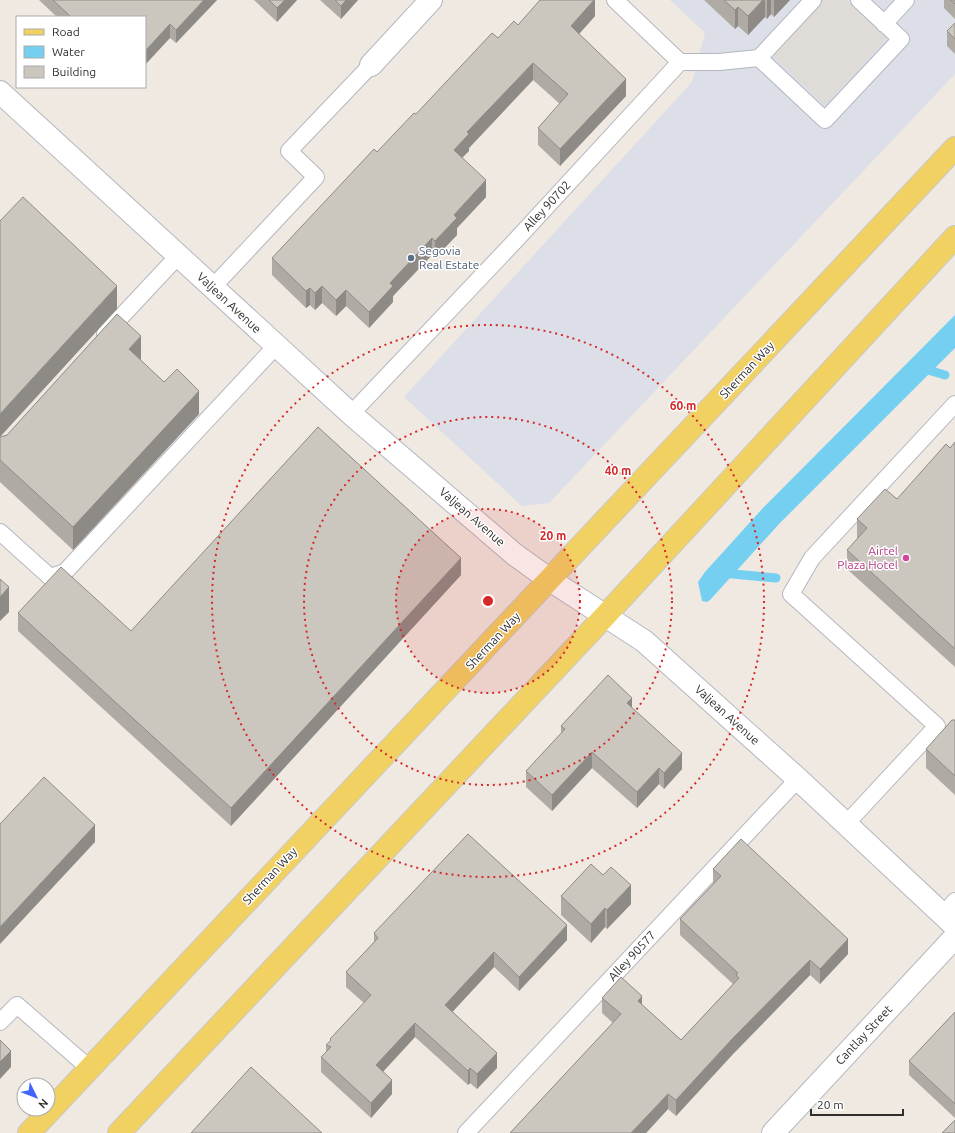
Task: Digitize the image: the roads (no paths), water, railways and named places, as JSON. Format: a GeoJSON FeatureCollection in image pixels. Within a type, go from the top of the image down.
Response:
{"type":"FeatureCollection","features":[{"type":"Feature","properties":{"kind":"main road","name":"Sherman Way"},"geometry":{"type":"LineString","coordinates":[[29,1133],[955,148]]}},
{"type":"Feature","properties":{"kind":"main road"},"geometry":{"type":"LineString","coordinates":[[119,1133],[605,616],[955,237]]}},
{"type":"Feature","properties":{"kind":"street"},"geometry":{"type":"LineString","coordinates":[[371,65],[431,0]]}},
{"type":"Feature","properties":{"kind":"street","name":"Valjean Avenue"},"geometry":{"type":"LineString","coordinates":[[0,92],[351,414],[514,554],[550,580],[644,641],[846,824],[951,914]]}},
{"type":"Feature","properties":{"kind":"street","name":"Cantlay Street"},"geometry":{"type":"LineString","coordinates":[[773,1133],[955,937]]}},
{"type":"Feature","properties":{"kind":"lane"},"geometry":{"type":"LineString","coordinates":[[615,0],[680,62],[719,62],[759,58],[813,0]]}},
{"type":"Feature","properties":{"kind":"lane"},"geometry":{"type":"LineString","coordinates":[[759,58],[825,120],[901,39],[859,0]]}},
{"type":"Feature","properties":{"kind":"lane"},"geometry":{"type":"LineString","coordinates":[[884,24],[906,0]]}},
{"type":"Feature","properties":{"kind":"lane","name":"Alley 90702"},"geometry":{"type":"LineString","coordinates":[[351,414],[510,246],[680,62]]}},
{"type":"Feature","properties":{"kind":"lane"},"geometry":{"type":"LineString","coordinates":[[212,288],[316,177],[289,152],[371,65]]}},
{"type":"Feature","properties":{"kind":"lane"},"geometry":{"type":"LineString","coordinates":[[93,348],[178,256]]}},
{"type":"Feature","properties":{"kind":"lane"},"geometry":{"type":"LineString","coordinates":[[0,532],[50,577],[65,572],[276,346]]}},
{"type":"Feature","properties":{"kind":"lane"},"geometry":{"type":"LineString","coordinates":[[846,824],[943,727],[791,594],[812,558],[955,404]]}},
{"type":"Feature","properties":{"kind":"lane","name":"Alley 90577"},"geometry":{"type":"LineString","coordinates":[[466,1133],[798,780]]}},
{"type":"Feature","properties":{"kind":"lane"},"geometry":{"type":"LineString","coordinates":[[0,1022],[17,1005],[89,1068]]}},
{"type":"Feature","properties":{"kind":"water"},"geometry":{"type":"Polygon","coordinates":[[[955,315],[955,348],[779,524],[710,600],[707,602],[702,601],[698,582],[705,572],[762,509],[955,315]]]}},
{"type":"Feature","properties":{"kind":"waterway"},"geometry":{"type":"LineString","coordinates":[[921,368],[945,375]]}},
{"type":"Feature","properties":{"kind":"waterway"},"geometry":{"type":"LineString","coordinates":[[722,573],[776,578]]}},
{"type":"Feature","properties":{"kind":"place","name":"Segovia Real Estate"},"geometry":{"type":"Point","coordinates":[411,258]}},
{"type":"Feature","properties":{"kind":"place","name":"Airtel Plaza Hotel"},"geometry":{"type":"Point","coordinates":[906,558]}}]}
